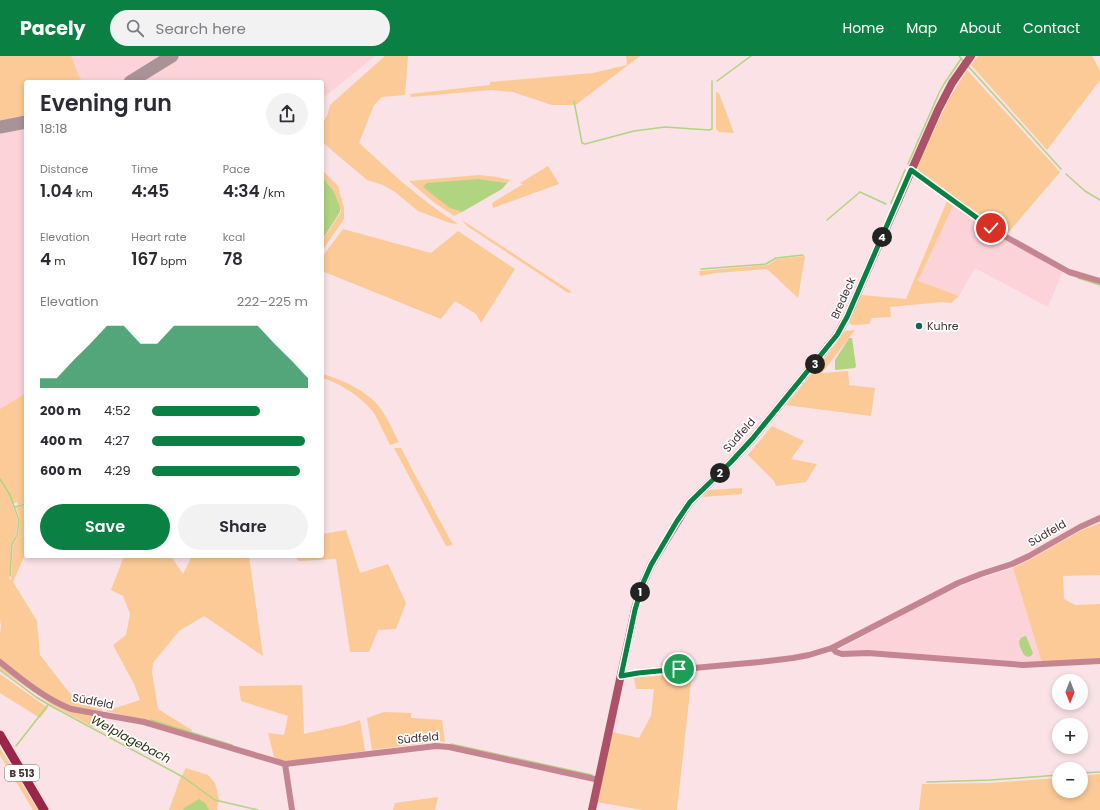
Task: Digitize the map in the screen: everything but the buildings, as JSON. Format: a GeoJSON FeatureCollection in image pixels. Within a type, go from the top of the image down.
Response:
{"type":"FeatureCollection","features":[{"type":"Feature","properties":{"kind":"main road","name":"Bredeck"},"geometry":{"type":"LineString","coordinates":[[769,419],[837,335],[847,317],[945,95],[970,58]]}},
{"type":"Feature","properties":{"kind":"main road","name":"Südfeld"},"geometry":{"type":"LineString","coordinates":[[592,810],[639,594],[646,575],[677,521],[690,502],[769,419]]}},
{"type":"Feature","properties":{"kind":"main road","name":"B 513"},"geometry":{"type":"LineString","coordinates":[[0,735],[44,810]]}},
{"type":"Feature","properties":{"kind":"street"},"geometry":{"type":"LineString","coordinates":[[911,170],[969,213],[1001,234],[1069,272],[1100,281]]}},
{"type":"Feature","properties":{"kind":"street","name":"Südfeld"},"geometry":{"type":"LineString","coordinates":[[621,676],[638,673],[793,658],[832,648],[958,583],[1012,564],[1080,527],[1100,518]]}},
{"type":"Feature","properties":{"kind":"street"},"geometry":{"type":"LineString","coordinates":[[832,648],[836,652],[842,654],[868,653],[1023,665],[1100,662]]}},
{"type":"Feature","properties":{"kind":"street","name":"Südfeld"},"geometry":{"type":"LineString","coordinates":[[0,662],[47,697],[71,709],[144,722],[285,764],[436,746],[449,747],[598,780]]}},
{"type":"Feature","properties":{"kind":"street"},"geometry":{"type":"LineString","coordinates":[[285,764],[292,810]]}},
{"type":"Feature","properties":{"kind":"shaded area"},"geometry":{"type":"Polygon","coordinates":[[[0,56],[375,56],[324,97],[324,80],[24,80],[24,394],[0,409],[0,56]]]}},
{"type":"Feature","properties":{"kind":"shaded area"},"geometry":{"type":"Polygon","coordinates":[[[0,56],[71,56],[81,80],[24,80],[24,115],[0,120],[0,56]]]}},
{"type":"Feature","properties":{"kind":"shaded area"},"geometry":{"type":"Polygon","coordinates":[[[385,56],[408,56],[405,95],[382,97],[374,105],[359,143],[403,183],[429,204],[458,224],[450,223],[418,211],[395,192],[383,185],[367,180],[324,144],[324,121],[330,105],[385,56]]]}},
{"type":"Feature","properties":{"kind":"shaded area"},"geometry":{"type":"Polygon","coordinates":[[[626,56],[640,56],[577,104],[573,105],[552,105],[513,92],[491,90],[411,97],[410,94],[490,85],[490,82],[593,73],[627,65],[626,56]]]}},
{"type":"Feature","properties":{"kind":"shaded area"},"geometry":{"type":"Polygon","coordinates":[[[978,56],[1092,56],[1100,71],[1100,80],[1047,150],[971,65],[978,56]]]}},
{"type":"Feature","properties":{"kind":"shaded area"},"geometry":{"type":"Polygon","coordinates":[[[967,70],[1060,172],[1007,234],[973,212],[918,171],[917,166],[949,99],[967,70]]]}},
{"type":"Feature","properties":{"kind":"shaded area"},"geometry":{"type":"Polygon","coordinates":[[[716,92],[719,93],[734,133],[719,132],[716,129],[716,92]]]}},
{"type":"Feature","properties":{"kind":"shaded area"},"geometry":{"type":"Polygon","coordinates":[[[548,166],[559,184],[493,208],[492,203],[523,184],[520,183],[548,166]]]}},
{"type":"Feature","properties":{"kind":"shaded area"},"geometry":{"type":"Polygon","coordinates":[[[324,172],[338,186],[344,208],[344,219],[324,248],[324,238],[341,212],[333,190],[324,179],[324,172]]]}},
{"type":"Feature","properties":{"kind":"shaded area"},"geometry":{"type":"Polygon","coordinates":[[[479,175],[510,180],[507,183],[479,179],[450,208],[462,212],[454,216],[432,201],[409,181],[479,175]]]}},
{"type":"Feature","properties":{"kind":"shaded area"},"geometry":{"type":"Polygon","coordinates":[[[324,179],[333,190],[340,207],[340,212],[324,237],[324,179]]]}},
{"type":"Feature","properties":{"kind":"shaded area"},"geometry":{"type":"Polygon","coordinates":[[[479,179],[507,183],[502,189],[462,212],[450,208],[423,187],[427,183],[479,179]]]}},
{"type":"Feature","properties":{"kind":"shaded area"},"geometry":{"type":"Polygon","coordinates":[[[947,201],[953,206],[918,281],[959,296],[951,303],[942,302],[890,307],[891,317],[872,318],[869,324],[852,325],[849,322],[861,295],[906,299],[947,201]]]}},
{"type":"Feature","properties":{"kind":"shaded area","name":"Kuhre"},"geometry":{"type":"Polygon","coordinates":[[[953,206],[1063,271],[1048,307],[975,268],[959,296],[918,281],[953,206]]]}},
{"type":"Feature","properties":{"kind":"shaded area"},"geometry":{"type":"Polygon","coordinates":[[[462,220],[573,292],[568,293],[467,226],[462,220]]]}},
{"type":"Feature","properties":{"kind":"shaded area"},"geometry":{"type":"Polygon","coordinates":[[[343,229],[431,253],[458,231],[515,269],[481,323],[476,314],[455,301],[441,319],[324,272],[324,254],[343,229]]]}},
{"type":"Feature","properties":{"kind":"shaded area"},"geometry":{"type":"Polygon","coordinates":[[[805,256],[798,298],[767,269],[716,273],[700,276],[699,271],[768,265],[777,259],[805,256]]]}},
{"type":"Feature","properties":{"kind":"shaded area"},"geometry":{"type":"Polygon","coordinates":[[[855,330],[822,373],[848,371],[849,385],[875,388],[871,416],[786,405],[845,331],[855,330]]]}},
{"type":"Feature","properties":{"kind":"shaded area"},"geometry":{"type":"Polygon","coordinates":[[[849,338],[852,338],[856,366],[855,368],[836,370],[835,360],[849,338]]]}},
{"type":"Feature","properties":{"kind":"shaded area"},"geometry":{"type":"Polygon","coordinates":[[[324,375],[351,385],[377,404],[399,442],[390,445],[375,415],[365,403],[344,387],[324,379],[324,375]]]}},
{"type":"Feature","properties":{"kind":"shaded area"},"geometry":{"type":"Polygon","coordinates":[[[24,394],[24,504],[18,505],[17,502],[12,504],[18,520],[16,534],[12,545],[9,578],[11,580],[13,546],[18,535],[20,519],[16,507],[24,505],[24,557],[13,582],[37,621],[40,655],[68,691],[81,703],[102,710],[101,716],[93,727],[52,705],[0,669],[0,409],[24,394]]]}},
{"type":"Feature","properties":{"kind":"shaded area"},"geometry":{"type":"Polygon","coordinates":[[[772,426],[804,441],[791,459],[817,464],[806,482],[776,486],[774,481],[748,455],[772,426]]]}},
{"type":"Feature","properties":{"kind":"shaded area"},"geometry":{"type":"Polygon","coordinates":[[[394,448],[401,448],[453,545],[446,546],[394,448]]]}},
{"type":"Feature","properties":{"kind":"shaded area"},"geometry":{"type":"Polygon","coordinates":[[[742,488],[742,494],[702,497],[709,490],[742,488]]]}},
{"type":"Feature","properties":{"kind":"shaded area"},"geometry":{"type":"Polygon","coordinates":[[[1100,523],[1100,575],[1063,576],[1064,599],[1075,605],[1100,604],[1100,658],[1042,663],[1013,568],[1082,530],[1100,523]]]}},
{"type":"Feature","properties":{"kind":"shaded area"},"geometry":{"type":"Polygon","coordinates":[[[346,530],[360,573],[388,564],[406,603],[396,629],[378,630],[369,652],[350,652],[336,559],[299,561],[296,558],[324,558],[324,534],[346,530]]]}},
{"type":"Feature","properties":{"kind":"shaded area"},"geometry":{"type":"Polygon","coordinates":[[[123,558],[172,558],[183,574],[191,558],[249,558],[263,656],[204,616],[179,631],[153,663],[152,672],[158,709],[192,730],[190,734],[106,711],[140,700],[134,684],[113,645],[126,635],[130,614],[123,596],[111,590],[123,558]]]}},
{"type":"Feature","properties":{"kind":"shaded area"},"geometry":{"type":"Polygon","coordinates":[[[1013,568],[1042,663],[841,651],[842,648],[937,597],[981,578],[1013,568]]]}},
{"type":"Feature","properties":{"kind":"shaded area"},"geometry":{"type":"Polygon","coordinates":[[[1026,636],[1033,653],[1028,657],[1024,655],[1019,641],[1022,637],[1026,636]]]}},
{"type":"Feature","properties":{"kind":"shaded area"},"geometry":{"type":"Polygon","coordinates":[[[692,673],[677,810],[642,810],[597,802],[612,732],[639,738],[651,716],[654,689],[636,689],[634,678],[692,673]]]}},
{"type":"Feature","properties":{"kind":"shaded area"},"geometry":{"type":"Polygon","coordinates":[[[0,674],[48,708],[40,718],[0,693],[0,674]]]}},
{"type":"Feature","properties":{"kind":"shaded area"},"geometry":{"type":"Polygon","coordinates":[[[302,685],[304,734],[345,725],[360,720],[365,751],[288,761],[279,760],[274,757],[268,733],[284,735],[288,716],[241,701],[239,686],[302,685]]]}},
{"type":"Feature","properties":{"kind":"shaded area"},"geometry":{"type":"Polygon","coordinates":[[[384,712],[411,713],[411,718],[442,720],[445,742],[440,741],[372,750],[367,718],[384,712]]]}},
{"type":"Feature","properties":{"kind":"shaded area"},"geometry":{"type":"Polygon","coordinates":[[[0,748],[38,810],[33,810],[0,755],[0,748]]]}},
{"type":"Feature","properties":{"kind":"shaded area"},"geometry":{"type":"Polygon","coordinates":[[[186,768],[208,775],[215,783],[219,799],[217,810],[209,810],[206,804],[184,808],[183,810],[169,810],[180,779],[186,768]]]}},
{"type":"Feature","properties":{"kind":"shaded area"},"geometry":{"type":"Polygon","coordinates":[[[1100,774],[1100,810],[919,810],[922,784],[989,783],[1052,778],[1052,798],[1088,798],[1088,775],[1100,774]]]}},
{"type":"Feature","properties":{"kind":"shaded area"},"geometry":{"type":"Polygon","coordinates":[[[438,797],[435,810],[393,810],[395,803],[438,797]]]}},
{"type":"Feature","properties":{"kind":"shaded area"},"geometry":{"type":"Polygon","coordinates":[[[199,799],[206,804],[209,810],[183,810],[184,808],[199,799]]]}},
{"type":"Feature","properties":{"kind":"waterway"},"geometry":{"type":"LineString","coordinates":[[717,81],[751,56]]}},
{"type":"Feature","properties":{"kind":"waterway"},"geometry":{"type":"LineString","coordinates":[[959,56],[964,62]]}},
{"type":"Feature","properties":{"kind":"waterway"},"geometry":{"type":"LineString","coordinates":[[908,164],[939,93],[961,59]]}},
{"type":"Feature","properties":{"kind":"waterway"},"geometry":{"type":"LineString","coordinates":[[968,66],[1061,169]]}},
{"type":"Feature","properties":{"kind":"waterway"},"geometry":{"type":"LineString","coordinates":[[574,101],[582,143],[585,144],[634,131],[665,127],[709,130],[712,129],[712,81]]}},
{"type":"Feature","properties":{"kind":"waterway"},"geometry":{"type":"LineString","coordinates":[[891,203],[905,170]]}},
{"type":"Feature","properties":{"kind":"waterway"},"geometry":{"type":"LineString","coordinates":[[1066,174],[1085,191],[1100,200]]}},
{"type":"Feature","properties":{"kind":"waterway"},"geometry":{"type":"LineString","coordinates":[[827,220],[860,192],[886,204]]}},
{"type":"Feature","properties":{"kind":"waterway"},"geometry":{"type":"LineString","coordinates":[[701,269],[766,264],[776,258],[803,255]]}},
{"type":"Feature","properties":{"kind":"waterway"},"geometry":{"type":"LineString","coordinates":[[1078,278],[1100,285]]}},
{"type":"Feature","properties":{"kind":"waterway"},"geometry":{"type":"LineString","coordinates":[[0,479],[10,495],[19,520],[17,535],[12,545],[10,576]]}},
{"type":"Feature","properties":{"kind":"waterway"},"geometry":{"type":"LineString","coordinates":[[14,507],[24,504]]}},
{"type":"Feature","properties":{"kind":"waterway","name":"Welplagebach"},"geometry":{"type":"LineString","coordinates":[[0,670],[36,697],[183,777],[215,800],[258,810]]}},
{"type":"Feature","properties":{"kind":"waterway"},"geometry":{"type":"LineString","coordinates":[[16,746],[48,705]]}},
{"type":"Feature","properties":{"kind":"waterway"},"geometry":{"type":"LineString","coordinates":[[151,720],[232,745]]}},
{"type":"Feature","properties":{"kind":"waterway"},"geometry":{"type":"LineString","coordinates":[[451,744],[592,775]]}},
{"type":"Feature","properties":{"kind":"waterway"},"geometry":{"type":"LineString","coordinates":[[1088,773],[1100,772]]}},
{"type":"Feature","properties":{"kind":"waterway"},"geometry":{"type":"LineString","coordinates":[[927,782],[991,780],[1052,776]]}},
{"type":"Feature","properties":{"kind":"taxiway"},"geometry":{"type":"LineString","coordinates":[[133,80],[172,56]]}},
{"type":"Feature","properties":{"kind":"taxiway"},"geometry":{"type":"LineString","coordinates":[[0,127],[24,122]]}},
{"type":"Feature","properties":{"kind":"place","name":"Kuhre"},"geometry":{"type":"Point","coordinates":[919,326]}},
{"type":"Feature","properties":{"kind":"route"},"geometry":{"type":"LineString","coordinates":[[679,669],[621,676],[635,610],[646,575],[677,521],[690,502],[753,438],[837,335],[847,317],[911,170],[991,228]]}}]}
